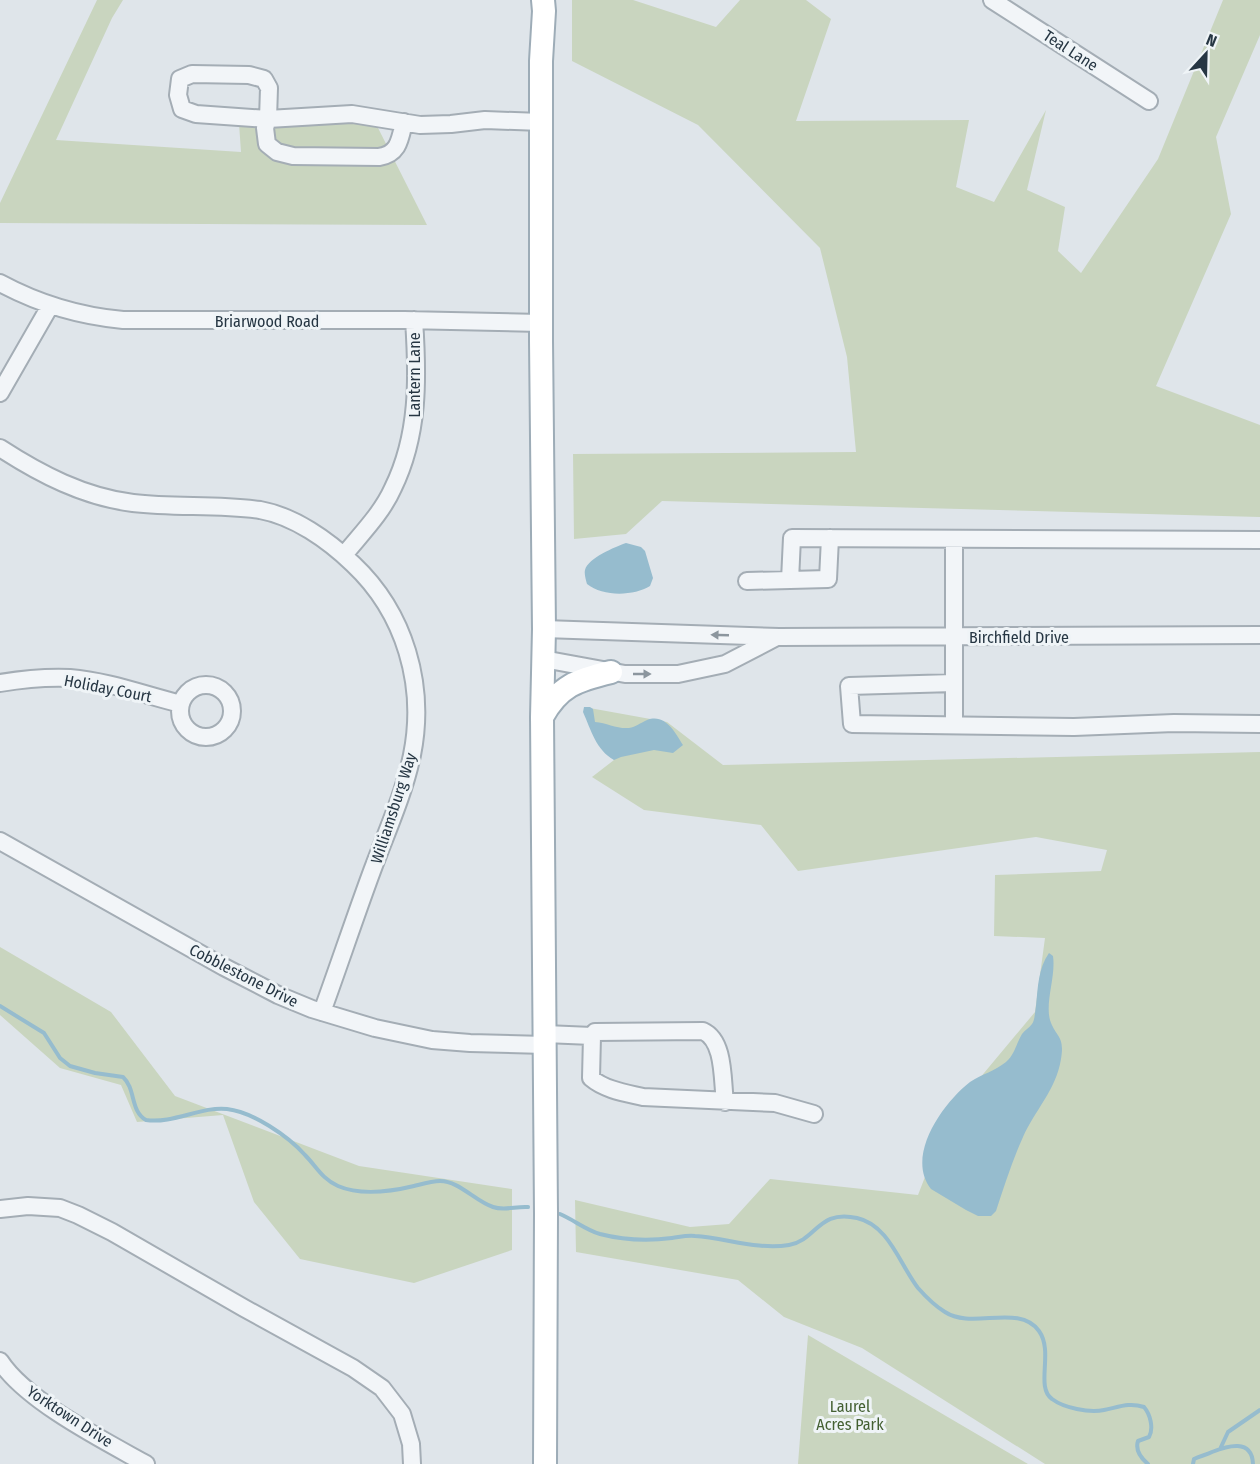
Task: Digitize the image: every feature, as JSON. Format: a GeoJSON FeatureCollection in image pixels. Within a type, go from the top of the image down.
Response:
{"type":"FeatureCollection","features":[{"type":"Feature","properties":{"kind":"main road"},"geometry":{"type":"LineString","coordinates":[[543,0],[541,323],[544,629],[542,717],[545,1464]]}},
{"type":"Feature","properties":{"kind":"main road"},"geometry":{"type":"LineString","coordinates":[[542,717],[550,703],[563,689],[585,678],[611,672]]}},
{"type":"Feature","properties":{"kind":"street","name":"Teal Lane"},"geometry":{"type":"LineString","coordinates":[[992,0],[1149,101]]}},
{"type":"Feature","properties":{"kind":"street"},"geometry":{"type":"LineString","coordinates":[[404,122],[399,146],[388,156],[319,157],[278,153],[267,144],[265,128],[268,119],[269,88],[264,79],[249,75],[192,74],[180,79],[178,95],[182,109],[196,114],[268,119],[352,114],[404,122],[420,125],[485,120],[541,122]]}},
{"type":"Feature","properties":{"kind":"street","name":"Briarwood Road"},"geometry":{"type":"LineString","coordinates":[[0,283],[50,306],[102,318],[144,321],[414,320],[541,323]]}},
{"type":"Feature","properties":{"kind":"street"},"geometry":{"type":"LineString","coordinates":[[0,393],[50,306]]}},
{"type":"Feature","properties":{"kind":"street","name":"Lantern Lane"},"geometry":{"type":"LineString","coordinates":[[344,555],[385,502],[405,459],[414,425],[416,392],[414,320]]}},
{"type":"Feature","properties":{"kind":"street","name":"Williamsburg Way"},"geometry":{"type":"LineString","coordinates":[[0,448],[45,474],[97,496],[130,503],[243,509],[279,516],[311,532],[344,555],[376,588],[386,603],[403,637],[413,676],[416,716],[411,757],[399,797],[322,1012]]}},
{"type":"Feature","properties":{"kind":"street"},"geometry":{"type":"LineString","coordinates":[[790,580],[792,538],[1260,540]]}},
{"type":"Feature","properties":{"kind":"street"},"geometry":{"type":"LineString","coordinates":[[747,580],[828,579],[830,538]]}},
{"type":"Feature","properties":{"kind":"street"},"geometry":{"type":"LineString","coordinates":[[954,540],[954,725]]}},
{"type":"Feature","properties":{"kind":"street","name":"Birchfield Drive"},"geometry":{"type":"LineString","coordinates":[[544,629],[779,636],[1260,635]]}},
{"type":"Feature","properties":{"kind":"street","name":"Birchfield Drive"},"geometry":{"type":"LineString","coordinates":[[543,659],[625,674],[678,674],[725,664],[779,636]]}},
{"type":"Feature","properties":{"kind":"street","name":"Holiday Court"},"geometry":{"type":"LineString","coordinates":[[0,683],[35,678],[72,678],[181,704]]}},
{"type":"Feature","properties":{"kind":"street"},"geometry":{"type":"LineString","coordinates":[[954,683],[849,686],[852,724],[1074,727],[1174,723],[1260,724]]}},
{"type":"Feature","properties":{"kind":"street","name":"Cobblestone Drive"},"geometry":{"type":"LineString","coordinates":[[0,841],[278,995],[322,1012],[375,1028],[432,1040],[470,1043],[592,1036],[595,1032],[703,1030],[710,1034],[719,1047],[725,1102]]}},
{"type":"Feature","properties":{"kind":"street"},"geometry":{"type":"LineString","coordinates":[[592,1036],[591,1078],[624,1093],[644,1097],[775,1103],[814,1114]]}},
{"type":"Feature","properties":{"kind":"street"},"geometry":{"type":"LineString","coordinates":[[0,1209],[28,1206],[60,1208],[78,1215],[353,1368],[382,1388],[402,1414],[411,1444],[412,1464]]}},
{"type":"Feature","properties":{"kind":"street","name":"Yorktown Drive"},"geometry":{"type":"LineString","coordinates":[[0,1361],[20,1384],[50,1407],[146,1464]]}},
{"type":"Feature","properties":{"kind":"green space"},"geometry":{"type":"Polygon","coordinates":[[[97,0],[123,0],[112,18],[56,140],[241,152],[238,109],[374,120],[427,225],[0,223],[0,203],[97,0]]]}},
{"type":"Feature","properties":{"kind":"green space"},"geometry":{"type":"Polygon","coordinates":[[[572,0],[633,0],[716,27],[740,0],[806,0],[831,19],[796,121],[969,120],[956,187],[994,202],[1046,110],[1027,190],[1065,207],[1058,251],[1081,273],[1158,159],[1223,0],[1260,0],[1260,35],[1216,137],[1231,214],[1156,386],[1260,425],[1260,517],[662,501],[626,534],[574,539],[573,454],[856,452],[847,357],[820,248],[698,125],[572,61],[572,0]]]}},
{"type":"Feature","properties":{"kind":"green space"},"geometry":{"type":"Polygon","coordinates":[[[584,707],[667,722],[723,765],[1260,752],[1260,1464],[1045,1464],[862,1348],[784,1317],[738,1280],[576,1252],[575,1200],[690,1227],[729,1224],[770,1179],[918,1195],[949,1115],[1035,1012],[1045,938],[994,936],[995,875],[1101,871],[1107,850],[1036,837],[798,871],[761,825],[644,810],[592,777],[614,760],[584,707]]]}},
{"type":"Feature","properties":{"kind":"green space"},"geometry":{"type":"Polygon","coordinates":[[[0,947],[111,1012],[175,1096],[359,1166],[512,1189],[512,1250],[414,1283],[300,1259],[254,1202],[223,1115],[137,1122],[121,1085],[60,1068],[0,1015],[0,947]]]}},
{"type":"Feature","properties":{"kind":"green space","name":"Laurel Acres Park"},"geometry":{"type":"Polygon","coordinates":[[[808,1335],[1028,1464],[798,1464],[808,1335]]]}},
{"type":"Feature","properties":{"kind":"water"},"geometry":{"type":"Polygon","coordinates":[[[626,543],[641,547],[645,551],[653,578],[650,586],[636,592],[618,594],[601,591],[587,584],[585,570],[591,561],[626,543]]]}},
{"type":"Feature","properties":{"kind":"water"},"geometry":{"type":"Polygon","coordinates":[[[584,707],[593,709],[595,722],[620,728],[659,719],[669,725],[683,745],[673,753],[654,750],[614,760],[603,751],[595,739],[583,712],[584,707]]]}},
{"type":"Feature","properties":{"kind":"water"},"geometry":{"type":"Polygon","coordinates":[[[1049,953],[1053,956],[1054,964],[1049,1013],[1052,1026],[1062,1045],[1061,1059],[1055,1080],[1023,1137],[996,1211],[991,1216],[978,1216],[931,1189],[924,1176],[922,1161],[925,1146],[939,1116],[949,1103],[970,1082],[1006,1062],[1022,1034],[1032,1024],[1041,972],[1049,953]]]}},
{"type":"Feature","properties":{"kind":"waterway"},"geometry":{"type":"LineString","coordinates":[[0,1006],[44,1033],[60,1058],[70,1066],[123,1077],[130,1088],[137,1111],[146,1120],[167,1120],[217,1109],[237,1111],[259,1120],[280,1133],[298,1148],[328,1180],[347,1189],[366,1192],[385,1191],[440,1181],[454,1184],[493,1207],[502,1209],[528,1207]]}},
{"type":"Feature","properties":{"kind":"waterway"},"geometry":{"type":"LineString","coordinates":[[560,1214],[595,1232],[618,1238],[654,1239],[692,1236],[765,1246],[789,1245],[798,1242],[826,1221],[834,1218],[844,1216],[868,1222],[886,1237],[918,1288],[945,1312],[968,1319],[1008,1317],[1020,1319],[1030,1323],[1039,1331],[1045,1349],[1045,1386],[1052,1399],[1063,1405],[1084,1410],[1098,1411],[1129,1405],[1144,1407],[1150,1417],[1151,1430],[1149,1437],[1138,1441],[1137,1448],[1148,1464]]}},
{"type":"Feature","properties":{"kind":"waterway"},"geometry":{"type":"LineString","coordinates":[[1221,1447],[1228,1432],[1260,1410]]}},
{"type":"Feature","properties":{"kind":"waterway"},"geometry":{"type":"LineString","coordinates":[[1193,1464],[1196,1458],[1231,1446],[1244,1447],[1248,1450],[1253,1464]]}}]}
